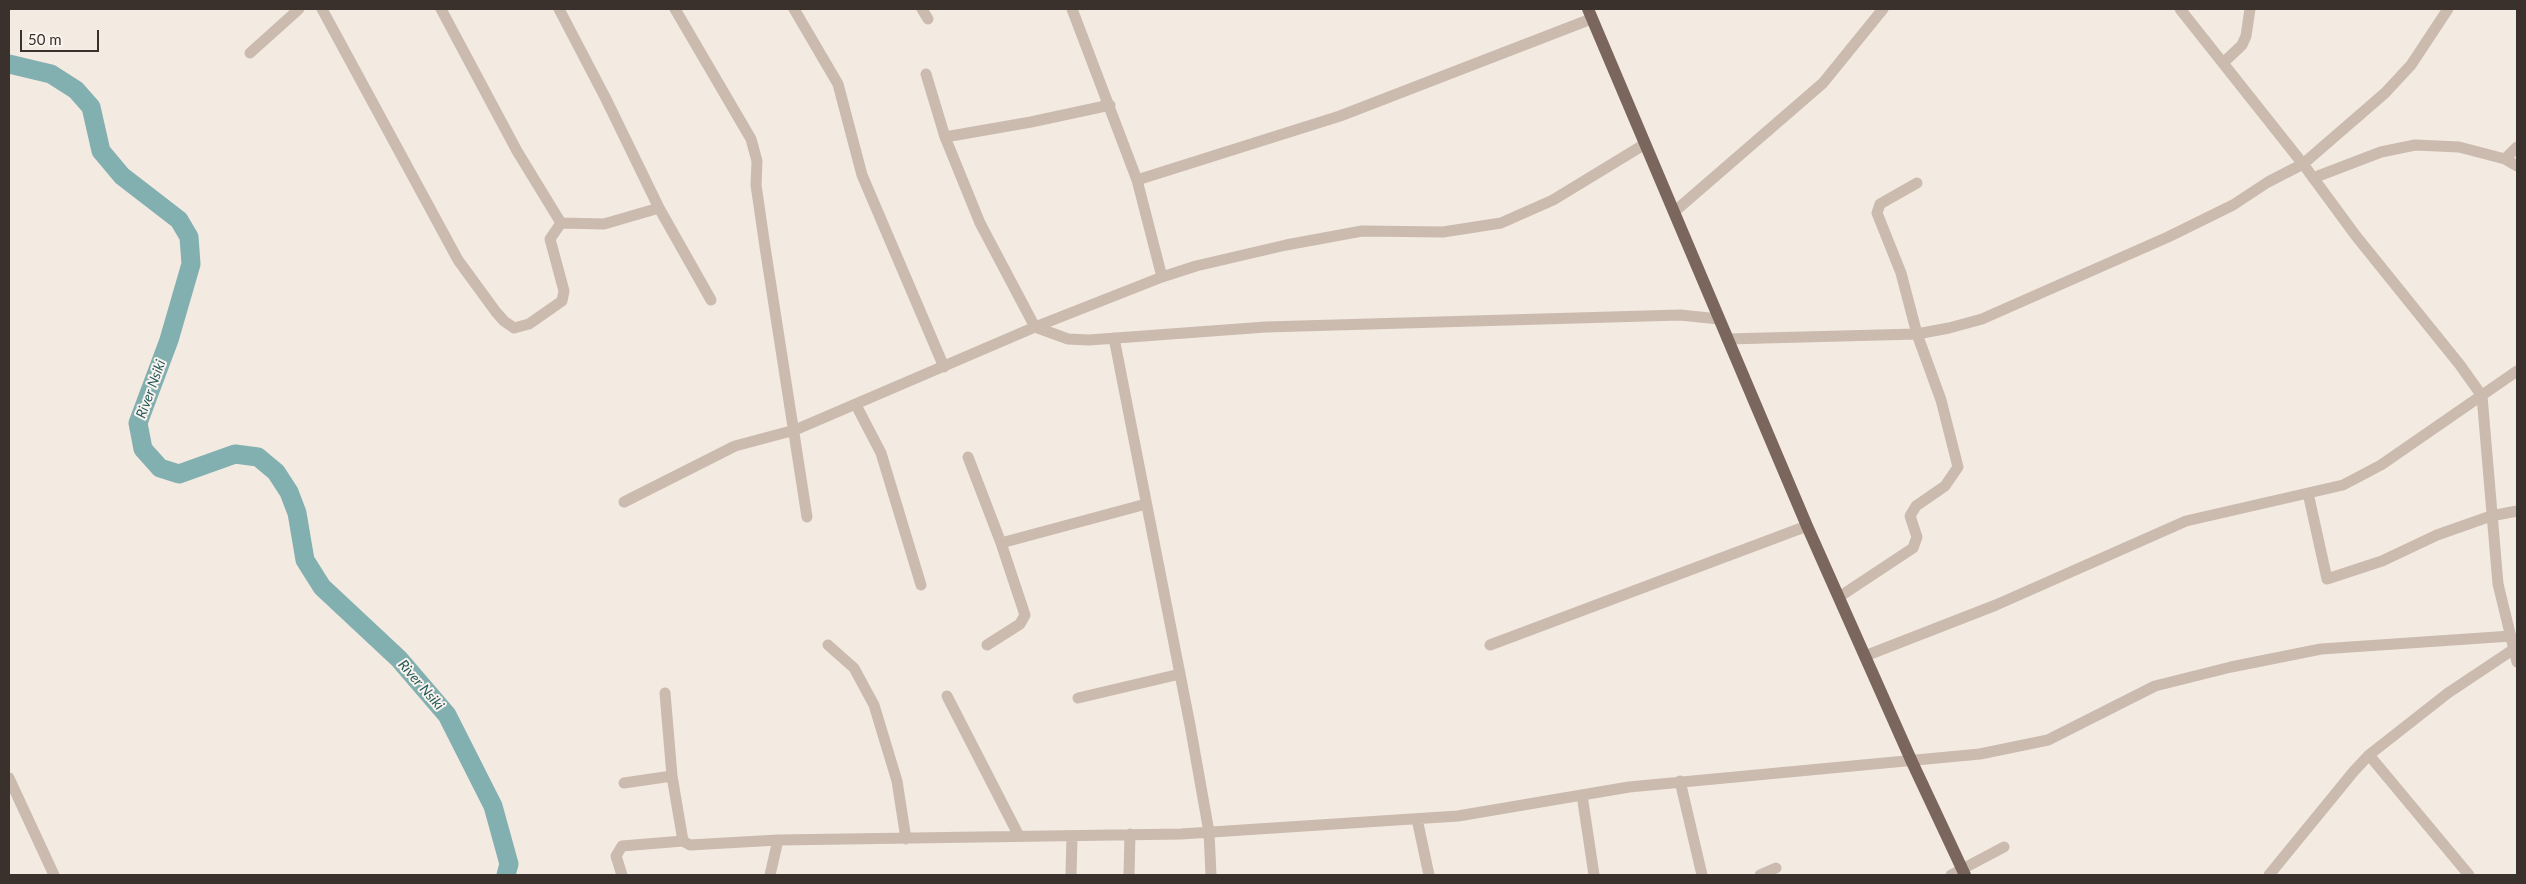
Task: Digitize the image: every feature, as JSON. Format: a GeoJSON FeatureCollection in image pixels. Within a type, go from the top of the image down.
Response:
{"type":"FeatureCollection","features":[{"type":"Feature","properties":{"kind":"main road"},"geometry":{"type":"LineString","coordinates":[[1590,14],[1807,526],[1959,873]]}},
{"type":"Feature","properties":{"kind":"street"},"geometry":{"type":"LineString","coordinates":[[250,53],[299,9]]}},
{"type":"Feature","properties":{"kind":"street"},"geometry":{"type":"LineString","coordinates":[[322,9],[458,260],[496,312],[514,328],[529,324],[562,301],[564,291],[550,239],[561,223]]}},
{"type":"Feature","properties":{"kind":"street"},"geometry":{"type":"LineString","coordinates":[[441,9],[517,151],[561,223]]}},
{"type":"Feature","properties":{"kind":"street"},"geometry":{"type":"LineString","coordinates":[[559,9],[606,99],[659,208],[711,300]]}},
{"type":"Feature","properties":{"kind":"street"},"geometry":{"type":"LineString","coordinates":[[676,9],[751,140],[757,161],[756,185],[808,516]]}},
{"type":"Feature","properties":{"kind":"street"},"geometry":{"type":"LineString","coordinates":[[794,9],[838,84],[862,175],[944,368]]}},
{"type":"Feature","properties":{"kind":"street"},"geometry":{"type":"LineString","coordinates":[[1072,9],[1137,180],[1162,277]]}},
{"type":"Feature","properties":{"kind":"street"},"geometry":{"type":"LineString","coordinates":[[1674,212],[1823,84],[1883,9]]}},
{"type":"Feature","properties":{"kind":"street"},"geometry":{"type":"LineString","coordinates":[[2180,9],[2303,164],[2482,396],[2498,584],[2517,662]]}},
{"type":"Feature","properties":{"kind":"street"},"geometry":{"type":"LineString","coordinates":[[2223,63],[2242,45],[2246,36],[2250,9]]}},
{"type":"Feature","properties":{"kind":"street"},"geometry":{"type":"LineString","coordinates":[[1727,339],[1918,334],[1982,319],[2176,233],[2233,205],[2268,182],[2303,164],[2392,86],[2410,66],[2448,9]]}},
{"type":"Feature","properties":{"kind":"street"},"geometry":{"type":"LineString","coordinates":[[1137,180],[1340,116],[1590,14]]}},
{"type":"Feature","properties":{"kind":"street"},"geometry":{"type":"LineString","coordinates":[[926,74],[945,137],[980,223],[1036,327],[1068,339],[1114,338],[1266,327],[1680,315],[1719,319]]}},
{"type":"Feature","properties":{"kind":"street"},"geometry":{"type":"LineString","coordinates":[[945,137],[1031,122],[1110,105]]}},
{"type":"Feature","properties":{"kind":"street"},"geometry":{"type":"LineString","coordinates":[[624,502],[735,446],[795,430],[944,368],[1036,327],[1162,277],[1196,266],[1362,231],[1443,232],[1501,223],[1553,200],[1645,144]]}},
{"type":"Feature","properties":{"kind":"street"},"geometry":{"type":"LineString","coordinates":[[2313,178],[2381,152],[2415,145],[2459,147],[2505,159],[2517,166]]}},
{"type":"Feature","properties":{"kind":"street"},"geometry":{"type":"LineString","coordinates":[[2505,159],[2517,147]]}},
{"type":"Feature","properties":{"kind":"street"},"geometry":{"type":"LineString","coordinates":[[1839,597],[1913,548],[1917,537],[1910,516],[1916,506],[1945,486],[1958,466],[1941,400],[1918,334],[1901,273],[1877,213],[1880,204],[1917,182]]}},
{"type":"Feature","properties":{"kind":"street"},"geometry":{"type":"LineString","coordinates":[[561,223],[604,224],[659,208]]}},
{"type":"Feature","properties":{"kind":"street"},"geometry":{"type":"LineString","coordinates":[[1114,338],[1209,832],[1211,875]]}},
{"type":"Feature","properties":{"kind":"street"},"geometry":{"type":"LineString","coordinates":[[1865,656],[1996,606],[2186,521],[2343,485],[2381,465],[2517,371]]}},
{"type":"Feature","properties":{"kind":"street"},"geometry":{"type":"LineString","coordinates":[[856,405],[881,453],[921,585]]}},
{"type":"Feature","properties":{"kind":"street"},"geometry":{"type":"LineString","coordinates":[[968,457],[1026,615],[1020,624],[987,645]]}},
{"type":"Feature","properties":{"kind":"street"},"geometry":{"type":"LineString","coordinates":[[2308,493],[2327,579],[2382,561],[2437,535],[2492,516],[2517,511]]}},
{"type":"Feature","properties":{"kind":"street"},"geometry":{"type":"LineString","coordinates":[[1001,544],[1146,504]]}},
{"type":"Feature","properties":{"kind":"street"},"geometry":{"type":"LineString","coordinates":[[1490,645],[1807,526]]}},
{"type":"Feature","properties":{"kind":"street"},"geometry":{"type":"LineString","coordinates":[[622,875],[616,856],[622,846],[684,841],[690,845],[778,840],[1018,836],[1072,837],[1209,832],[1417,819],[1458,816],[1680,781],[1912,762],[1980,754],[2048,740],[2155,686],[2231,667],[2321,649],[2511,636]]}},
{"type":"Feature","properties":{"kind":"street"},"geometry":{"type":"LineString","coordinates":[[828,645],[854,668],[874,705],[897,781],[906,839]]}},
{"type":"Feature","properties":{"kind":"street"},"geometry":{"type":"LineString","coordinates":[[2270,875],[2354,771],[2369,756],[2448,693],[2514,649]]}},
{"type":"Feature","properties":{"kind":"street"},"geometry":{"type":"LineString","coordinates":[[1078,698],[1180,674]]}},
{"type":"Feature","properties":{"kind":"street"},"geometry":{"type":"LineString","coordinates":[[664,693],[672,776],[684,841]]}},
{"type":"Feature","properties":{"kind":"street"},"geometry":{"type":"LineString","coordinates":[[947,696],[1018,836]]}},
{"type":"Feature","properties":{"kind":"street"},"geometry":{"type":"LineString","coordinates":[[2369,756],[2469,875]]}},
{"type":"Feature","properties":{"kind":"street"},"geometry":{"type":"LineString","coordinates":[[624,784],[672,776]]}},
{"type":"Feature","properties":{"kind":"street"},"geometry":{"type":"LineString","coordinates":[[9,778],[54,875]]}},
{"type":"Feature","properties":{"kind":"street"},"geometry":{"type":"LineString","coordinates":[[1680,781],[1702,875]]}},
{"type":"Feature","properties":{"kind":"street"},"geometry":{"type":"LineString","coordinates":[[1582,795],[1594,875]]}},
{"type":"Feature","properties":{"kind":"street"},"geometry":{"type":"LineString","coordinates":[[1417,819],[1429,875]]}},
{"type":"Feature","properties":{"kind":"street"},"geometry":{"type":"LineString","coordinates":[[1130,834],[1130,875]]}},
{"type":"Feature","properties":{"kind":"street"},"geometry":{"type":"LineString","coordinates":[[1071,875],[1072,837]]}},
{"type":"Feature","properties":{"kind":"street"},"geometry":{"type":"LineString","coordinates":[[770,875],[778,840]]}},
{"type":"Feature","properties":{"kind":"street"},"geometry":{"type":"LineString","coordinates":[[1959,873],[2004,847]]}},
{"type":"Feature","properties":{"kind":"street"},"geometry":{"type":"LineString","coordinates":[[1760,875],[1776,868]]}},
{"type":"Feature","properties":{"kind":"waterway","name":"River Nsiki"},"geometry":{"type":"LineString","coordinates":[[9,64],[51,74],[76,90],[91,107],[101,151],[122,176],[179,220],[189,237],[191,264],[169,340],[138,423],[143,449],[160,468],[179,474],[235,454],[258,457],[276,472],[289,492],[297,513],[305,560],[322,587],[399,659],[447,715],[493,806],[509,864],[506,875]]}}]}
